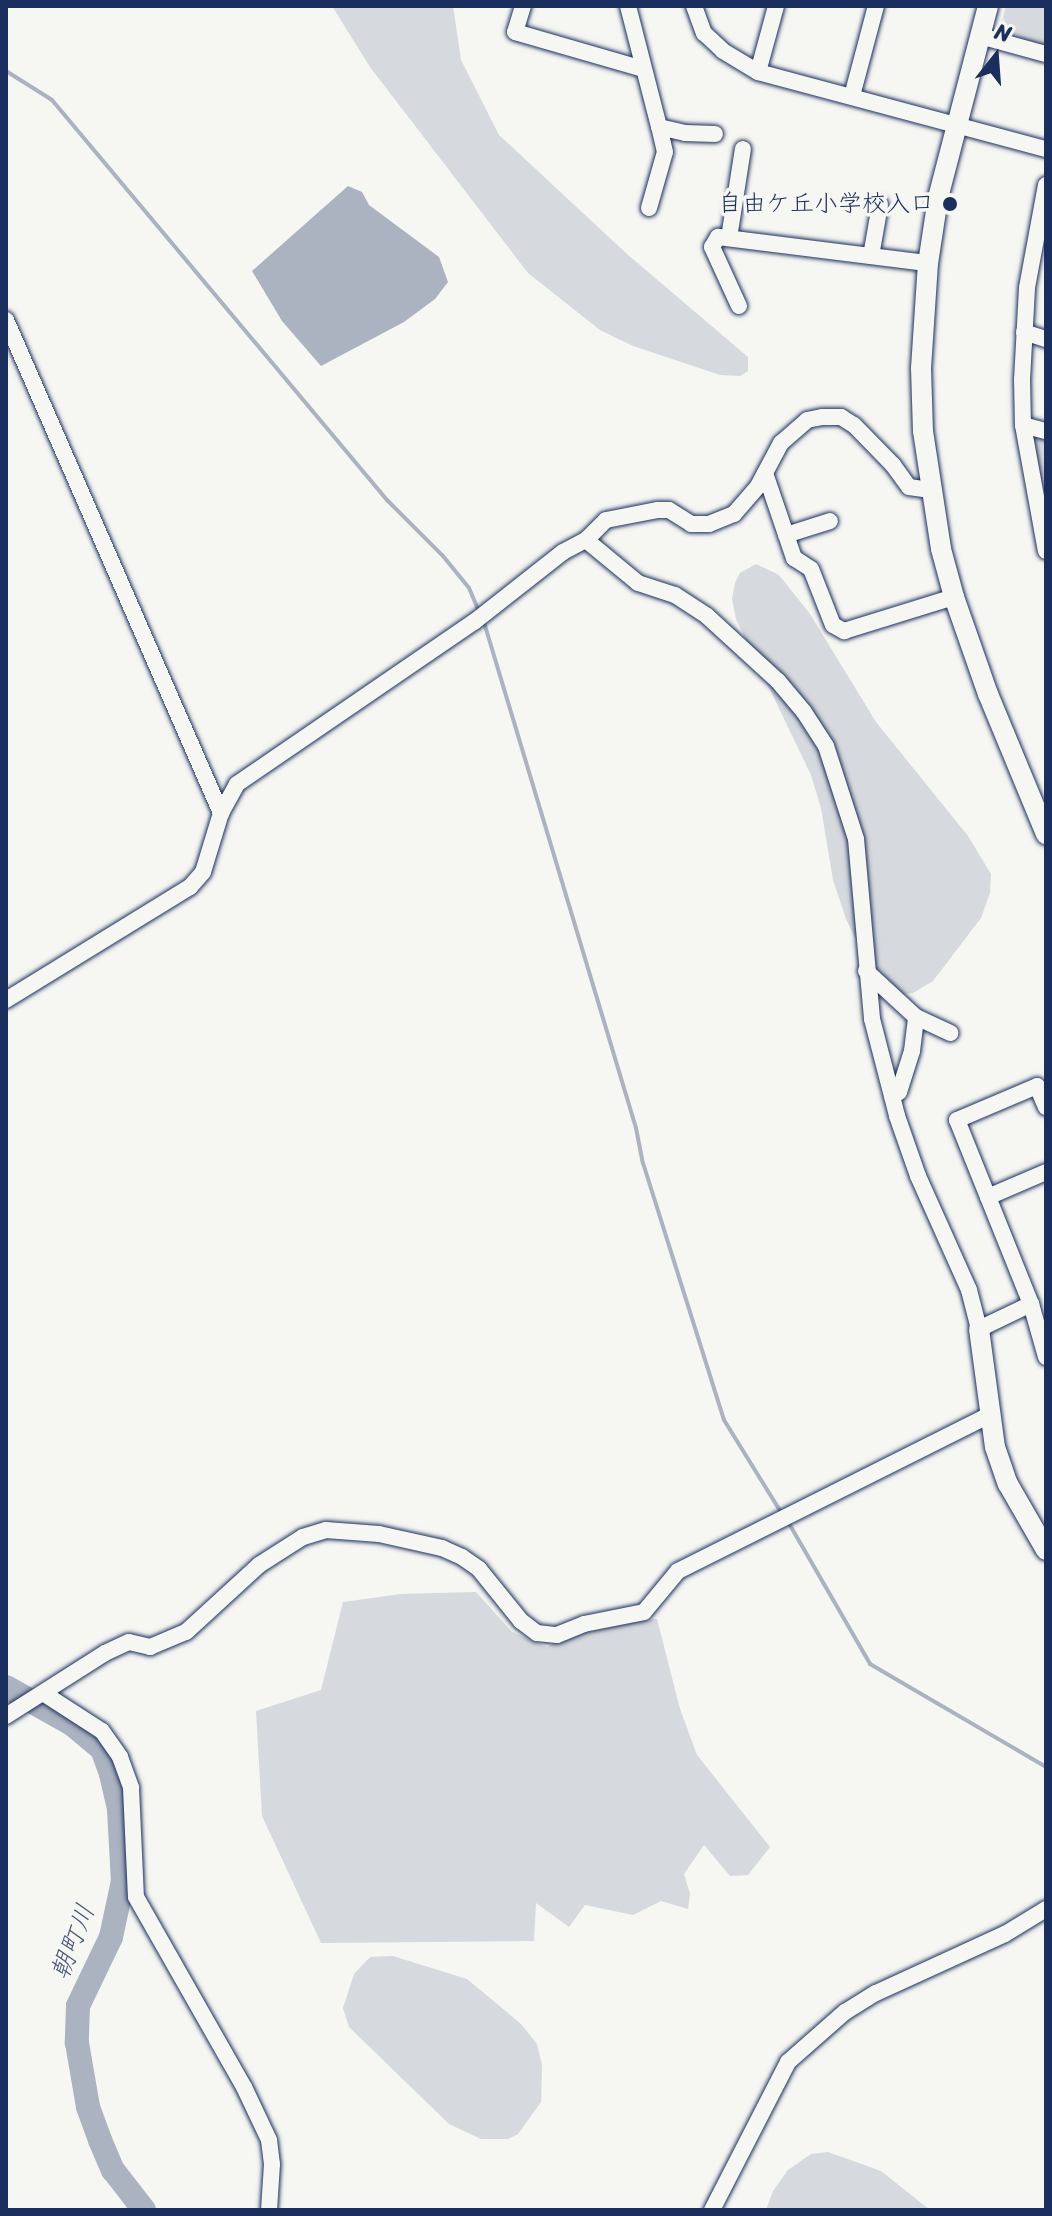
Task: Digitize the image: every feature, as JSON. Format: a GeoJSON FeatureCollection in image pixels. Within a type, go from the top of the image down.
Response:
{"type":"FeatureCollection","features":[{"type":"Feature","properties":{"kind":"street"},"geometry":{"type":"LineString","coordinates":[[523,6],[515,32],[643,69]]}},
{"type":"Feature","properties":{"kind":"street"},"geometry":{"type":"LineString","coordinates":[[628,6],[665,152],[649,208]]}},
{"type":"Feature","properties":{"kind":"street"},"geometry":{"type":"LineString","coordinates":[[694,6],[704,33],[723,51],[758,72],[1046,149]]}},
{"type":"Feature","properties":{"kind":"street"},"geometry":{"type":"LineString","coordinates":[[758,72],[776,6]]}},
{"type":"Feature","properties":{"kind":"street"},"geometry":{"type":"LineString","coordinates":[[852,96],[876,6]]}},
{"type":"Feature","properties":{"kind":"street"},"geometry":{"type":"LineString","coordinates":[[988,6],[956,126],[928,263],[921,368],[931,490],[954,597],[988,694],[1046,834]]}},
{"type":"Feature","properties":{"kind":"street"},"geometry":{"type":"LineString","coordinates":[[980,36],[1046,54]]}},
{"type":"Feature","properties":{"kind":"street"},"geometry":{"type":"LineString","coordinates":[[659,127],[685,133],[715,134]]}},
{"type":"Feature","properties":{"kind":"street"},"geometry":{"type":"LineString","coordinates":[[729,238],[743,149]]}},
{"type":"Feature","properties":{"kind":"street"},"geometry":{"type":"LineString","coordinates":[[1046,185],[1040,244],[1024,332],[1023,425],[1046,551]]}},
{"type":"Feature","properties":{"kind":"street"},"geometry":{"type":"LineString","coordinates":[[871,256],[880,205]]}},
{"type":"Feature","properties":{"kind":"street"},"geometry":{"type":"LineString","coordinates":[[739,306],[712,247],[718,237],[928,263]]}},
{"type":"Feature","properties":{"kind":"street"},"geometry":{"type":"LineString","coordinates":[[6,320],[221,813]]}},
{"type":"Feature","properties":{"kind":"street"},"geometry":{"type":"LineString","coordinates":[[1024,332],[1046,339]]}},
{"type":"Feature","properties":{"kind":"street"},"geometry":{"type":"LineString","coordinates":[[6,1000],[190,887],[203,872],[221,813],[237,784],[474,622],[563,552],[586,540],[606,520],[669,510],[691,524],[709,524],[734,514],[765,473],[781,443],[807,420],[841,417],[893,465],[909,487],[931,490]]}},
{"type":"Feature","properties":{"kind":"street"},"geometry":{"type":"LineString","coordinates":[[1023,425],[1046,431]]}},
{"type":"Feature","properties":{"kind":"street"},"geometry":{"type":"LineString","coordinates":[[765,473],[794,558],[811,569],[833,625],[844,631],[954,597]]}},
{"type":"Feature","properties":{"kind":"street"},"geometry":{"type":"LineString","coordinates":[[786,535],[830,521]]}},
{"type":"Feature","properties":{"kind":"street"},"geometry":{"type":"LineString","coordinates":[[586,540],[638,583],[675,595],[707,616],[778,681],[826,746],[856,839],[872,1019],[892,1096],[918,1176],[969,1290],[979,1329],[995,1447],[1008,1484],[1046,1550]]}},
{"type":"Feature","properties":{"kind":"street"},"geometry":{"type":"LineString","coordinates":[[866,971],[916,1017],[950,1033]]}},
{"type":"Feature","properties":{"kind":"street"},"geometry":{"type":"LineString","coordinates":[[892,1096],[899,1092],[912,1051],[916,1017]]}},
{"type":"Feature","properties":{"kind":"street"},"geometry":{"type":"LineString","coordinates":[[1046,1107],[1037,1086],[957,1120],[1031,1304],[1046,1357]]}},
{"type":"Feature","properties":{"kind":"street"},"geometry":{"type":"LineString","coordinates":[[988,1197],[1046,1172]]}},
{"type":"Feature","properties":{"kind":"street"},"geometry":{"type":"LineString","coordinates":[[979,1329],[1031,1304]]}},
{"type":"Feature","properties":{"kind":"street"},"geometry":{"type":"LineString","coordinates":[[6,1716],[105,1653],[129,1642],[150,1647],[186,1632],[259,1565],[303,1537],[326,1530],[379,1534],[442,1548],[462,1557],[479,1569],[521,1621],[537,1633],[557,1635],[584,1624],[644,1612],[678,1571],[992,1414]]}},
{"type":"Feature","properties":{"kind":"street"},"geometry":{"type":"LineString","coordinates":[[43,1693],[102,1731],[120,1757],[131,1788],[136,1897],[244,2087],[269,2140],[272,2164],[269,2210]]}},
{"type":"Feature","properties":{"kind":"street"},"geometry":{"type":"LineString","coordinates":[[712,2210],[788,2062],[845,2012],[876,1993],[964,1954],[1046,1909]]}},
{"type":"Feature","properties":{"kind":"shaded area"},"geometry":{"type":"Polygon","coordinates":[[[332,6],[453,6],[461,60],[499,135],[627,254],[748,357],[748,371],[740,376],[720,375],[633,346],[600,330],[528,273],[370,67],[332,6]]]}},
{"type":"Feature","properties":{"kind":"shaded area"},"geometry":{"type":"Polygon","coordinates":[[[1006,6],[1046,6],[1046,50],[998,37],[1006,6]]]}},
{"type":"Feature","properties":{"kind":"shaded area"},"geometry":{"type":"Polygon","coordinates":[[[348,186],[362,192],[369,205],[439,257],[448,282],[435,299],[404,322],[321,366],[282,321],[252,271],[348,186]]]}},
{"type":"Feature","properties":{"kind":"shaded area"},"geometry":{"type":"Polygon","coordinates":[[[1033,433],[1046,437],[1046,526],[1029,437],[1033,433]]]}},
{"type":"Feature","properties":{"kind":"shaded area"},"geometry":{"type":"Polygon","coordinates":[[[756,564],[779,575],[810,614],[876,722],[968,836],[991,874],[990,893],[981,918],[933,981],[913,993],[895,995],[880,987],[846,919],[833,880],[821,808],[811,775],[736,619],[732,599],[735,583],[740,573],[756,564]]]}},
{"type":"Feature","properties":{"kind":"shaded area"},"geometry":{"type":"Polygon","coordinates":[[[476,1592],[512,1632],[547,1647],[596,1621],[657,1619],[680,1709],[697,1755],[770,1847],[748,1875],[730,1876],[704,1845],[684,1874],[690,1894],[688,1909],[661,1901],[633,1915],[585,1905],[569,1927],[536,1903],[534,1941],[321,1943],[262,1816],[256,1711],[321,1690],[343,1602],[401,1594],[476,1592]]]}},
{"type":"Feature","properties":{"kind":"shaded area"},"geometry":{"type":"Polygon","coordinates":[[[393,1956],[467,1979],[521,2024],[537,2044],[542,2065],[541,2102],[518,2134],[508,2139],[481,2139],[449,2124],[349,2027],[343,2008],[354,1974],[370,1957],[393,1956]]]}},
{"type":"Feature","properties":{"kind":"shaded area"},"geometry":{"type":"Polygon","coordinates":[[[828,2152],[881,2171],[930,2210],[766,2210],[773,2191],[788,2170],[811,2154],[828,2152]]]}},
{"type":"Feature","properties":{"kind":"waterway"},"geometry":{"type":"LineString","coordinates":[[6,71],[52,100],[387,500],[443,556],[469,588],[479,611]]}},
{"type":"Feature","properties":{"kind":"waterway"},"geometry":{"type":"LineString","coordinates":[[483,619],[636,1128],[643,1163],[724,1420],[782,1514]]}},
{"type":"Feature","properties":{"kind":"waterway"},"geometry":{"type":"LineString","coordinates":[[787,1520],[870,1664],[1046,1767]]}},
{"type":"Feature","properties":{"kind":"waterway","name":"朝町川"},"geometry":{"type":"LineString","coordinates":[[6,1687],[72,1724],[102,1749],[111,1774],[119,1810],[123,1881],[111,1937],[78,2006],[77,2043],[88,2107],[100,2140],[113,2170],[144,2210]]}},
{"type":"Feature","properties":{"kind":"place","name":"自由ケ丘小学校入口"},"geometry":{"type":"Point","coordinates":[950,204]}}]}
